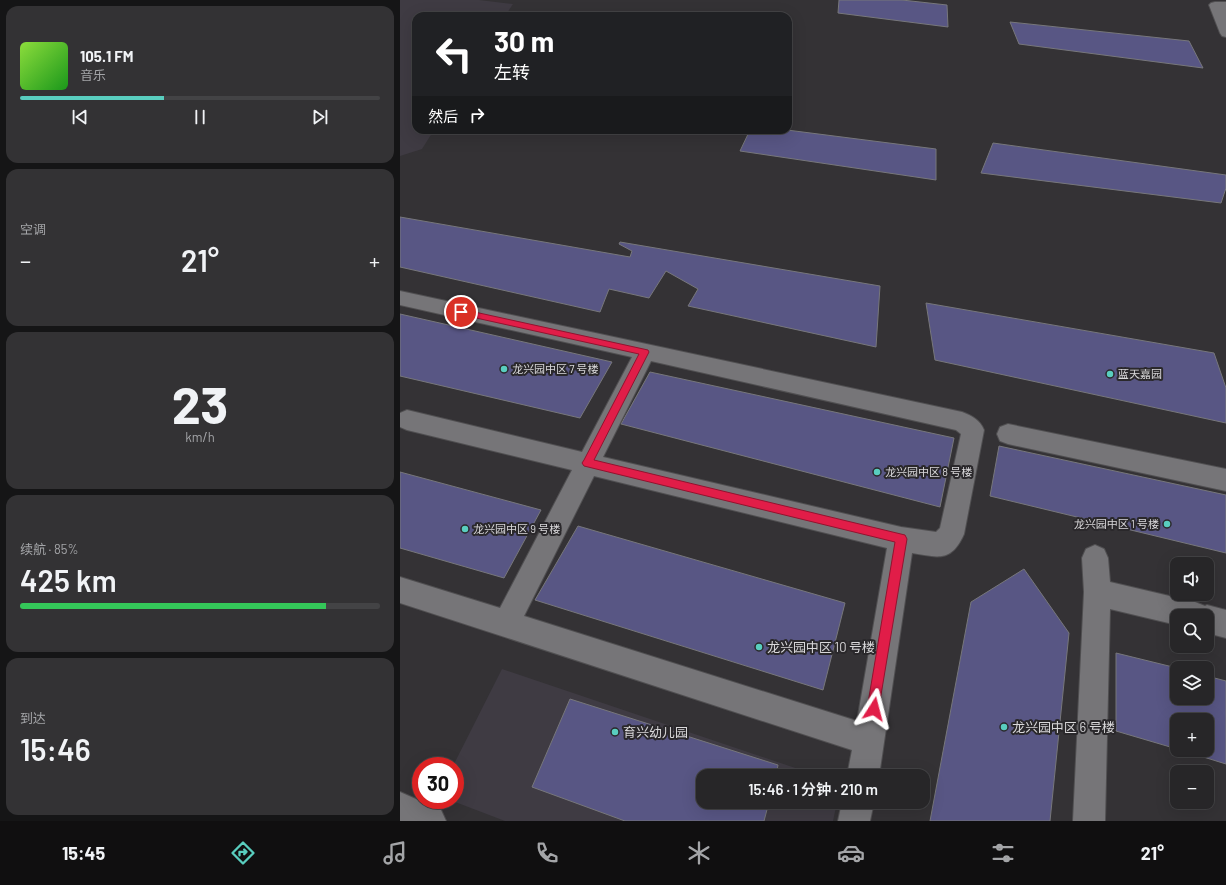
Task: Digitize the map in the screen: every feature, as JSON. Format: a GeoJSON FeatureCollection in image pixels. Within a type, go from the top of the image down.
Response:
{"type":"FeatureCollection","features":[{"type":"Feature","properties":{"kind":"street"},"geometry":{"type":"LineString","coordinates":[[1220,8],[1226,33]]}},
{"type":"Feature","properties":{"kind":"street"},"geometry":{"type":"LineString","coordinates":[[400,298],[954,420],[962,422],[973,430],[951,534],[941,545],[901,539],[406,420]]}},
{"type":"Feature","properties":{"kind":"street"},"geometry":{"type":"LineString","coordinates":[[506,624],[645,352]]}},
{"type":"Feature","properties":{"kind":"street"},"geometry":{"type":"LineString","coordinates":[[1008,434],[1226,480]]}},
{"type":"Feature","properties":{"kind":"street"},"geometry":{"type":"LineString","coordinates":[[864,769],[901,539]]}},
{"type":"Feature","properties":{"kind":"street"},"geometry":{"type":"LineString","coordinates":[[1089,821],[1097,592],[1095,558]]}},
{"type":"Feature","properties":{"kind":"street"},"geometry":{"type":"LineString","coordinates":[[400,590],[869,740]]}},
{"type":"Feature","properties":{"kind":"street"},"geometry":{"type":"LineString","coordinates":[[1097,592],[1170,610]]}},
{"type":"Feature","properties":{"kind":"street"},"geometry":{"type":"LineString","coordinates":[[1214,621],[1226,624]]}},
{"type":"Feature","properties":{"kind":"street"},"geometry":{"type":"LineString","coordinates":[[400,808],[430,821]]}},
{"type":"Feature","properties":{"kind":"street"},"geometry":{"type":"LineString","coordinates":[[854,821],[857,809]]}},
{"type":"Feature","properties":{"kind":"shaded area"},"geometry":{"type":"Polygon","coordinates":[[[400,0],[479,0],[513,4],[508,12],[412,12],[412,134],[431,134],[422,149],[400,156],[400,0]]]}},
{"type":"Feature","properties":{"kind":"shaded area"},"geometry":{"type":"Polygon","coordinates":[[[502,669],[798,769],[696,769],[696,809],[836,809],[833,821],[505,821],[464,805],[464,757],[458,757],[502,669]]]}},
{"type":"Feature","properties":{"kind":"building"},"geometry":{"type":"Polygon","coordinates":[[[839,0],[902,0],[947,5],[948,27],[838,13],[839,0]]]}},
{"type":"Feature","properties":{"kind":"building"},"geometry":{"type":"Polygon","coordinates":[[[1010,22],[1189,41],[1203,68],[1019,44],[1010,22]]]}},
{"type":"Feature","properties":{"kind":"building"},"geometry":{"type":"Polygon","coordinates":[[[792,131],[936,149],[936,180],[740,151],[748,134],[792,134],[792,131]]]}},
{"type":"Feature","properties":{"kind":"building"},"geometry":{"type":"Polygon","coordinates":[[[993,143],[1226,175],[1226,188],[1221,203],[981,173],[993,143]]]}},
{"type":"Feature","properties":{"kind":"building"},"geometry":{"type":"Polygon","coordinates":[[[400,217],[630,257],[632,251],[619,244],[620,242],[880,286],[876,347],[688,306],[698,289],[666,271],[649,298],[609,289],[600,312],[400,267],[400,217]]]}},
{"type":"Feature","properties":{"kind":"building","name":"蓝天嘉园"},"geometry":{"type":"Polygon","coordinates":[[[926,303],[1214,353],[1226,388],[1226,423],[935,360],[926,303]]]}},
{"type":"Feature","properties":{"kind":"building","name":"龙兴园中区 7 号楼"},"geometry":{"type":"Polygon","coordinates":[[[400,314],[612,362],[580,418],[400,376],[400,314]]]}},
{"type":"Feature","properties":{"kind":"building","name":"龙兴园中区 8 号楼"},"geometry":{"type":"Polygon","coordinates":[[[650,372],[954,438],[940,507],[621,424],[650,372]]]}},
{"type":"Feature","properties":{"kind":"building","name":"龙兴园中区 1 号楼"},"geometry":{"type":"Polygon","coordinates":[[[999,446],[1226,495],[1226,553],[990,496],[999,446]]]}},
{"type":"Feature","properties":{"kind":"building","name":"龙兴园中区 9 号楼"},"geometry":{"type":"Polygon","coordinates":[[[400,472],[541,510],[504,578],[400,548],[400,472]]]}},
{"type":"Feature","properties":{"kind":"building","name":"龙兴园中区 10 号楼"},"geometry":{"type":"Polygon","coordinates":[[[578,526],[845,603],[823,690],[535,600],[578,526]]]}},
{"type":"Feature","properties":{"kind":"building","name":"龙兴园中区 6 号楼"},"geometry":{"type":"Polygon","coordinates":[[[1024,569],[1069,633],[1050,821],[930,821],[971,602],[1024,569]]]}},
{"type":"Feature","properties":{"kind":"building"},"geometry":{"type":"Polygon","coordinates":[[[1116,653],[1170,666],[1170,705],[1214,705],[1214,678],[1226,681],[1226,764],[1204,757],[1214,757],[1214,713],[1170,713],[1170,747],[1116,731],[1116,653]]]}},
{"type":"Feature","properties":{"kind":"building","name":"育兴幼儿园"},"geometry":{"type":"Polygon","coordinates":[[[570,699],[778,765],[777,769],[696,769],[696,809],[767,809],[764,821],[625,821],[532,787],[570,699]]]}},
{"type":"Feature","properties":{"kind":"place","name":"龙兴园中区 7 号楼"},"geometry":{"type":"Point","coordinates":[504,369]}},
{"type":"Feature","properties":{"kind":"place","name":"蓝天嘉园"},"geometry":{"type":"Point","coordinates":[1110,374]}},
{"type":"Feature","properties":{"kind":"place","name":"龙兴园中区 8 号楼"},"geometry":{"type":"Point","coordinates":[877,472]}},
{"type":"Feature","properties":{"kind":"place","name":"龙兴园中区 1 号楼"},"geometry":{"type":"Point","coordinates":[1167,524]}},
{"type":"Feature","properties":{"kind":"place","name":"龙兴园中区 9 号楼"},"geometry":{"type":"Point","coordinates":[465,529]}},
{"type":"Feature","properties":{"kind":"place","name":"龙兴园中区 10 号楼"},"geometry":{"type":"Point","coordinates":[759,647]}},
{"type":"Feature","properties":{"kind":"place","name":"龙兴园中区 6 号楼"},"geometry":{"type":"Point","coordinates":[1004,727]}},
{"type":"Feature","properties":{"kind":"place","name":"育兴幼儿园"},"geometry":{"type":"Point","coordinates":[615,732]}},
{"type":"Feature","properties":{"kind":"route"},"geometry":{"type":"LineString","coordinates":[[461,312],[645,352],[587,463],[901,539],[874,709]]}}]}
